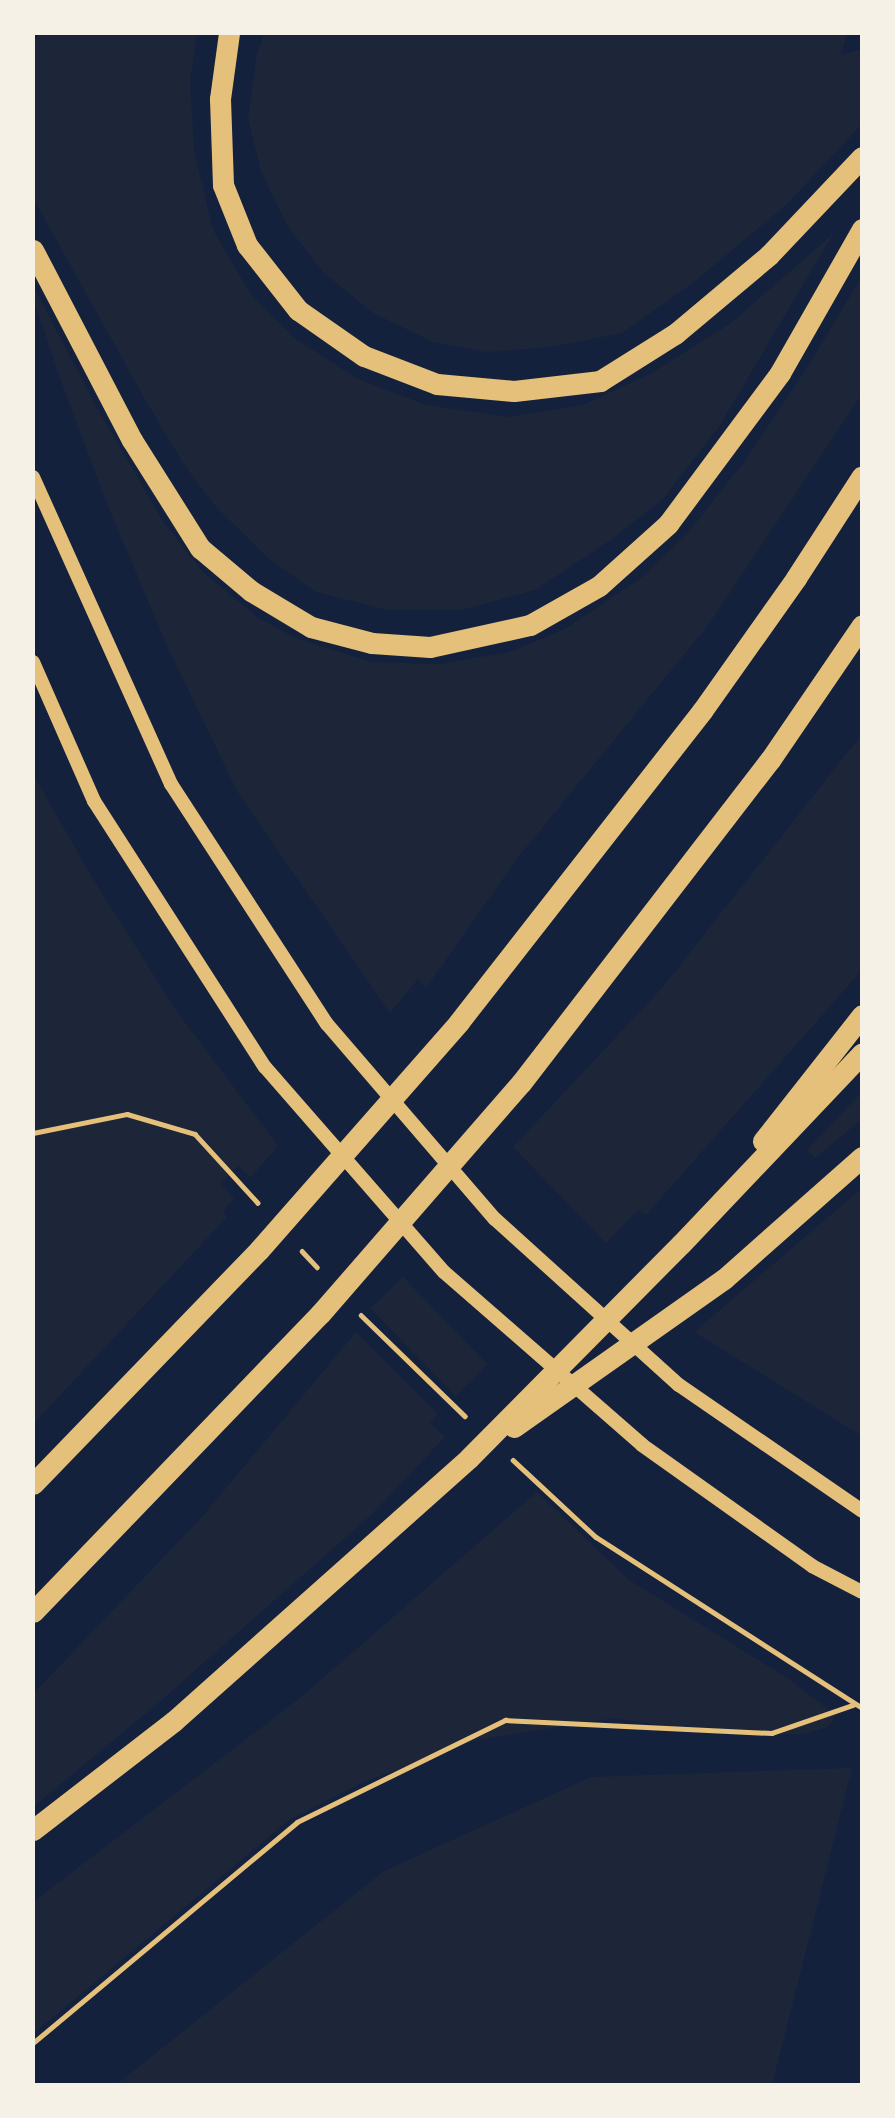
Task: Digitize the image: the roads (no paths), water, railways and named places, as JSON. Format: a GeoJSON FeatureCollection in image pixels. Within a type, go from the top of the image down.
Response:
{"type":"FeatureCollection","features":[{"type":"Feature","properties":{"kind":"highway"},"geometry":{"type":"LineString","coordinates":[[229,33],[220,99],[223,185],[247,245],[299,310],[364,356],[438,384],[514,391],[600,381],[675,334],[769,255],[862,157]]}},
{"type":"Feature","properties":{"kind":"highway"},"geometry":{"type":"LineString","coordinates":[[33,250],[132,440],[200,548],[251,591],[311,627],[372,643],[430,648],[530,625],[598,586],[668,524],[780,373],[862,229]]}},
{"type":"Feature","properties":{"kind":"highway"},"geometry":{"type":"LineString","coordinates":[[33,1484],[260,1250],[459,1022],[702,711],[796,578],[862,476]]}},
{"type":"Feature","properties":{"kind":"highway"},"geometry":{"type":"LineString","coordinates":[[33,1612],[320,1314],[521,1083],[770,760],[862,625]]}},
{"type":"Feature","properties":{"kind":"highway"},"geometry":{"type":"LineString","coordinates":[[681,1244],[862,1015]]}},
{"type":"Feature","properties":{"kind":"highway"},"geometry":{"type":"LineString","coordinates":[[33,1830],[173,1721],[469,1458],[681,1244],[862,1053]]}},
{"type":"Feature","properties":{"kind":"highway"},"geometry":{"type":"LineString","coordinates":[[469,1458],[724,1279],[862,1157]]}},
{"type":"Feature","properties":{"kind":"main road"},"geometry":{"type":"LineString","coordinates":[[33,477],[171,783],[327,1024],[495,1219],[679,1385],[862,1511]]}},
{"type":"Feature","properties":{"kind":"main road"},"geometry":{"type":"LineString","coordinates":[[33,662],[94,801],[265,1066],[444,1272],[642,1445],[812,1566],[862,1592]]}}]}
